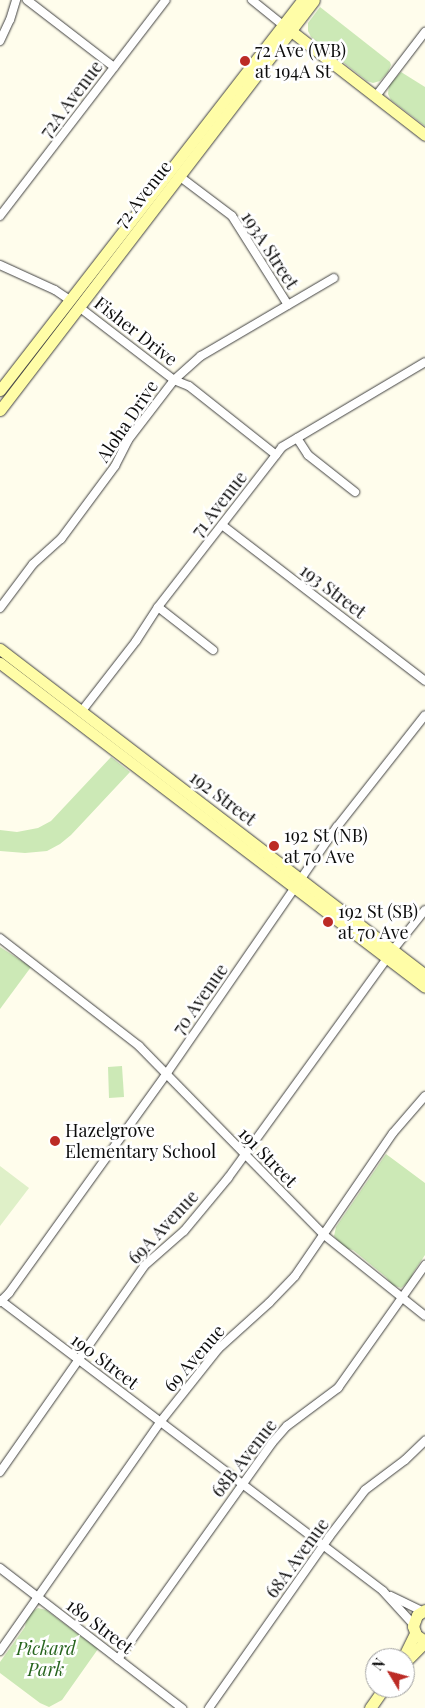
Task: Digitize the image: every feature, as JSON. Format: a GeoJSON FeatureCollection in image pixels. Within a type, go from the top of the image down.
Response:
{"type":"FeatureCollection","features":[{"type":"Feature","properties":{"kind":"main road","name":"72 Avenue"},"geometry":{"type":"LineString","coordinates":[[0,410],[75,303],[179,176],[287,28],[302,0]]}},
{"type":"Feature","properties":{"kind":"main road","name":"72 Avenue"},"geometry":{"type":"LineString","coordinates":[[0,390],[80,297],[124,239],[132,219],[287,28],[314,0]]}},
{"type":"Feature","properties":{"kind":"main road"},"geometry":{"type":"LineString","coordinates":[[287,28],[425,134]]}},
{"type":"Feature","properties":{"kind":"main road","name":"192 Street"},"geometry":{"type":"LineString","coordinates":[[0,649],[390,954],[425,975]]}},
{"type":"Feature","properties":{"kind":"main road","name":"192 Street"},"geometry":{"type":"LineString","coordinates":[[0,663],[299,884]]}},
{"type":"Feature","properties":{"kind":"main road","name":"192 Street"},"geometry":{"type":"LineString","coordinates":[[390,954],[402,969],[425,987]]}},
{"type":"Feature","properties":{"kind":"main road"},"geometry":{"type":"LineString","coordinates":[[402,969],[411,971],[425,981]]}},
{"type":"Feature","properties":{"kind":"main road"},"geometry":{"type":"LineString","coordinates":[[407,1648],[414,1629],[416,1616],[423,1611]]}},
{"type":"Feature","properties":{"kind":"main road"},"geometry":{"type":"LineString","coordinates":[[414,1629],[425,1641],[415,1652]]}},
{"type":"Feature","properties":{"kind":"street"},"geometry":{"type":"LineString","coordinates":[[0,41],[10,20],[16,0]]}},
{"type":"Feature","properties":{"kind":"street"},"geometry":{"type":"LineString","coordinates":[[27,0],[114,66]]}},
{"type":"Feature","properties":{"kind":"street","name":"72A Avenue"},"geometry":{"type":"LineString","coordinates":[[0,216],[166,0]]}},
{"type":"Feature","properties":{"kind":"street"},"geometry":{"type":"LineString","coordinates":[[252,0],[287,28]]}},
{"type":"Feature","properties":{"kind":"street"},"geometry":{"type":"LineString","coordinates":[[376,96],[425,32]]}},
{"type":"Feature","properties":{"kind":"street","name":"193A Street"},"geometry":{"type":"LineString","coordinates":[[179,176],[232,216],[288,305]]}},
{"type":"Feature","properties":{"kind":"street"},"geometry":{"type":"LineString","coordinates":[[0,265],[55,290],[75,303]]}},
{"type":"Feature","properties":{"kind":"street","name":"Aloha Drive"},"geometry":{"type":"LineString","coordinates":[[0,608],[33,564],[61,538],[116,466],[128,440],[174,380],[201,356],[334,278]]}},
{"type":"Feature","properties":{"kind":"street","name":"Fisher Drive"},"geometry":{"type":"LineString","coordinates":[[75,303],[174,380],[189,386],[276,455]]}},
{"type":"Feature","properties":{"kind":"street","name":"71 Avenue"},"geometry":{"type":"LineString","coordinates":[[81,712],[136,641],[158,607],[282,447],[425,362]]}},
{"type":"Feature","properties":{"kind":"street"},"geometry":{"type":"LineString","coordinates":[[297,438],[308,455],[355,492]]}},
{"type":"Feature","properties":{"kind":"street","name":"193 Street"},"geometry":{"type":"LineString","coordinates":[[222,525],[425,680]]}},
{"type":"Feature","properties":{"kind":"street"},"geometry":{"type":"LineString","coordinates":[[158,607],[213,650]]}},
{"type":"Feature","properties":{"kind":"street","name":"70 Avenue"},"geometry":{"type":"LineString","coordinates":[[0,1301],[166,1073],[337,827],[425,715]]}},
{"type":"Feature","properties":{"kind":"street","name":"69A Avenue"},"geometry":{"type":"LineString","coordinates":[[0,1472],[144,1266],[184,1231],[245,1156],[390,954],[425,910]]}},
{"type":"Feature","properties":{"kind":"street","name":"191 Street"},"geometry":{"type":"LineString","coordinates":[[0,938],[125,1034],[166,1073],[324,1235],[425,1316]]}},
{"type":"Feature","properties":{"kind":"street","name":"69 Avenue"},"geometry":{"type":"LineString","coordinates":[[0,1651],[160,1421],[218,1349],[269,1303],[295,1276],[393,1133],[425,1096]]}},
{"type":"Feature","properties":{"kind":"street","name":"68B Avenue"},"geometry":{"type":"LineString","coordinates":[[118,1659],[241,1484],[287,1426],[338,1388],[425,1265]]}},
{"type":"Feature","properties":{"kind":"street","name":"190 Street"},"geometry":{"type":"LineString","coordinates":[[0,1301],[383,1592],[423,1611]]}},
{"type":"Feature","properties":{"kind":"street","name":"68A Avenue"},"geometry":{"type":"LineString","coordinates":[[208,1708],[365,1490],[425,1441]]}},
{"type":"Feature","properties":{"kind":"street","name":"189 Street"},"geometry":{"type":"LineString","coordinates":[[0,1568],[182,1708]]}},
{"type":"Feature","properties":{"kind":"street","name":"190 Street"},"geometry":{"type":"LineString","coordinates":[[383,1592],[414,1629]]}},
{"type":"Feature","properties":{"kind":"green space"},"geometry":{"type":"Polygon","coordinates":[[[320,7],[390,62],[391,65],[388,72],[380,81],[373,83],[367,81],[311,37],[308,31],[308,23],[320,7]]]}},
{"type":"Feature","properties":{"kind":"green space"},"geometry":{"type":"Polygon","coordinates":[[[401,72],[425,87],[425,126],[391,100],[388,94],[389,85],[401,72]]]}},
{"type":"Feature","properties":{"kind":"green space"},"geometry":{"type":"Polygon","coordinates":[[[111,757],[130,772],[71,835],[47,851],[25,853],[0,851],[0,830],[17,832],[38,828],[51,821],[111,757]]]}},
{"type":"Feature","properties":{"kind":"green space"},"geometry":{"type":"Polygon","coordinates":[[[0,947],[31,967],[0,1009],[0,947]]]}},
{"type":"Feature","properties":{"kind":"green space"},"geometry":{"type":"Polygon","coordinates":[[[122,1066],[124,1097],[109,1098],[108,1067],[122,1066]]]}},
{"type":"Feature","properties":{"kind":"green space"},"geometry":{"type":"Polygon","coordinates":[[[386,1154],[425,1183],[425,1255],[413,1273],[411,1280],[401,1288],[392,1285],[386,1277],[353,1250],[344,1248],[334,1236],[336,1227],[386,1154]]]}},
{"type":"Feature","properties":{"kind":"green space"},"geometry":{"type":"Polygon","coordinates":[[[0,1166],[29,1188],[0,1226],[0,1166]]]}},
{"type":"Feature","properties":{"kind":"green space","name":"Pickard Park"},"geometry":{"type":"Polygon","coordinates":[[[38,1608],[46,1610],[98,1649],[62,1700],[49,1707],[40,1703],[0,1673],[0,1662],[25,1627],[26,1621],[32,1612],[38,1608]]]}},
{"type":"Feature","properties":{"kind":"place","name":"72 Ave (WB) at 194A St"},"geometry":{"type":"Point","coordinates":[245,61]}},
{"type":"Feature","properties":{"kind":"place","name":"192 St (NB) at 70 Ave"},"geometry":{"type":"Point","coordinates":[274,846]}},
{"type":"Feature","properties":{"kind":"place","name":"192 St (SB) at 70 Ave"},"geometry":{"type":"Point","coordinates":[328,922]}},
{"type":"Feature","properties":{"kind":"place","name":"Hazelgrove Elementary School"},"geometry":{"type":"Point","coordinates":[55,1141]}}]}
